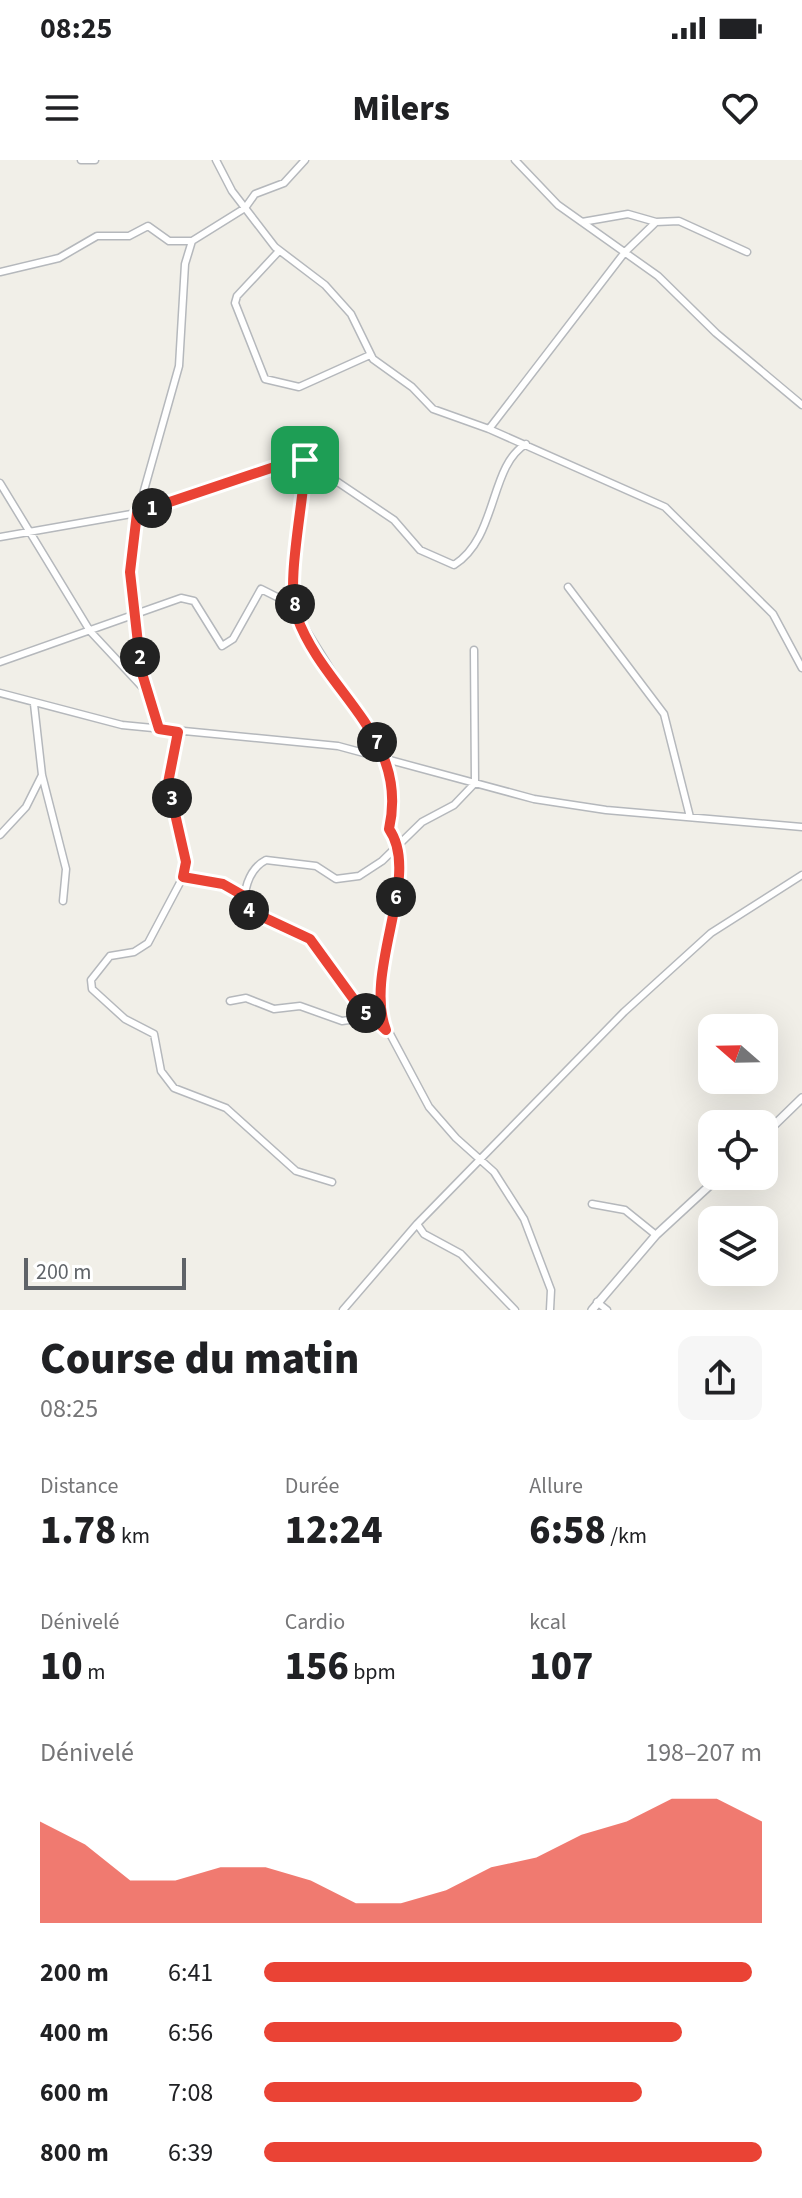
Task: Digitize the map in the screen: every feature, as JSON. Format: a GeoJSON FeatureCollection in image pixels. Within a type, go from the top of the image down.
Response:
{"type":"FeatureCollection","features":[{"type":"Feature","properties":{"kind":"street"},"geometry":{"type":"LineString","coordinates":[[81,160],[95,160]]}},
{"type":"Feature","properties":{"kind":"street"},"geometry":{"type":"LineString","coordinates":[[216,160],[245,208],[279,251],[325,285],[351,314],[370,355],[433,409],[526,444],[665,507],[773,614],[802,668]]}},
{"type":"Feature","properties":{"kind":"street"},"geometry":{"type":"LineString","coordinates":[[0,272],[59,258],[97,236],[129,236],[148,226],[169,241],[192,241],[245,208],[255,194],[284,183],[305,160]]}},
{"type":"Feature","properties":{"kind":"street"},"geometry":{"type":"LineString","coordinates":[[515,160],[558,205],[658,276],[716,333],[802,405]]}},
{"type":"Feature","properties":{"kind":"street"},"geometry":{"type":"LineString","coordinates":[[582,222],[628,214],[656,222],[679,221],[747,252]]}},
{"type":"Feature","properties":{"kind":"street"},"geometry":{"type":"LineString","coordinates":[[489,429],[625,252],[656,222]]}},
{"type":"Feature","properties":{"kind":"street"},"geometry":{"type":"LineString","coordinates":[[159,729],[146,692],[130,572],[137,513],[179,366],[185,264],[192,241]]}},
{"type":"Feature","properties":{"kind":"street"},"geometry":{"type":"LineString","coordinates":[[279,251],[237,296],[235,303],[265,379],[299,387],[370,355]]}},
{"type":"Feature","properties":{"kind":"street"},"geometry":{"type":"LineString","coordinates":[[0,537],[137,513],[298,459],[305,460],[394,520],[420,550],[454,565],[475,549],[512,457],[526,444]]}},
{"type":"Feature","properties":{"kind":"street"},"geometry":{"type":"LineString","coordinates":[[296,614],[295,584],[305,460]]}},
{"type":"Feature","properties":{"kind":"street"},"geometry":{"type":"LineString","coordinates":[[0,483],[90,631],[146,692]]}},
{"type":"Feature","properties":{"kind":"street"},"geometry":{"type":"LineString","coordinates":[[568,587],[664,714],[690,817]]}},
{"type":"Feature","properties":{"kind":"street"},"geometry":{"type":"LineString","coordinates":[[0,662],[181,598],[191,598],[222,646],[233,639],[261,589],[283,600],[296,614],[385,757],[392,808],[389,829],[399,845],[398,893],[383,950],[380,1010],[386,1030],[429,1107],[456,1138],[480,1157],[524,1219],[551,1290],[550,1310]]}},
{"type":"Feature","properties":{"kind":"street"},"geometry":{"type":"LineString","coordinates":[[244,896],[252,873],[263,860],[316,866],[333,878],[348,879],[375,866],[422,822],[454,805],[475,783],[474,650]]}},
{"type":"Feature","properties":{"kind":"street"},"geometry":{"type":"LineString","coordinates":[[0,693],[122,725],[285,739],[385,757],[534,799],[802,827]]}},
{"type":"Feature","properties":{"kind":"street"},"geometry":{"type":"LineString","coordinates":[[34,704],[42,775],[62,844],[67,875],[63,901]]}},
{"type":"Feature","properties":{"kind":"street"},"geometry":{"type":"LineString","coordinates":[[178,732],[168,783],[186,862],[183,877],[148,943],[134,952],[110,956],[91,980],[92,989],[125,1019],[154,1034],[161,1071],[174,1088],[226,1108],[296,1171],[332,1182]]}},
{"type":"Feature","properties":{"kind":"street"},"geometry":{"type":"LineString","coordinates":[[0,835],[26,807],[42,775]]}},
{"type":"Feature","properties":{"kind":"street"},"geometry":{"type":"LineString","coordinates":[[343,1310],[480,1157],[547,1094],[624,1012],[702,941],[802,875]]}},
{"type":"Feature","properties":{"kind":"street"},"geometry":{"type":"LineString","coordinates":[[183,877],[223,884],[244,896],[250,911],[310,939],[370,1017],[386,1030]]}},
{"type":"Feature","properties":{"kind":"street"},"geometry":{"type":"LineString","coordinates":[[230,1001],[246,998],[274,1009],[300,1006],[342,1021],[370,1017]]}},
{"type":"Feature","properties":{"kind":"street"},"geometry":{"type":"LineString","coordinates":[[778,1121],[802,1098]]}},
{"type":"Feature","properties":{"kind":"street"},"geometry":{"type":"LineString","coordinates":[[592,1310],[656,1235],[705,1190]]}},
{"type":"Feature","properties":{"kind":"street"},"geometry":{"type":"LineString","coordinates":[[592,1204],[625,1210],[656,1235]]}},
{"type":"Feature","properties":{"kind":"street"},"geometry":{"type":"LineString","coordinates":[[417,1224],[424,1234],[461,1254],[515,1310]]}},
{"type":"Feature","properties":{"kind":"street"},"geometry":{"type":"LineString","coordinates":[[597,1302],[607,1310]]}},
{"type":"Feature","properties":{"kind":"route"},"geometry":{"type":"LineString","coordinates":[[298,459],[305,460],[295,584],[296,614],[385,757],[390,783],[392,808],[389,829],[398,842],[399,879],[383,950],[380,1010],[386,1030],[355,1001],[310,939],[288,926],[250,911],[244,896],[223,884],[183,877],[186,862],[168,783],[178,732],[159,729],[141,670],[137,605],[130,572],[132,533],[137,513],[212,486],[298,459]]}}]}
